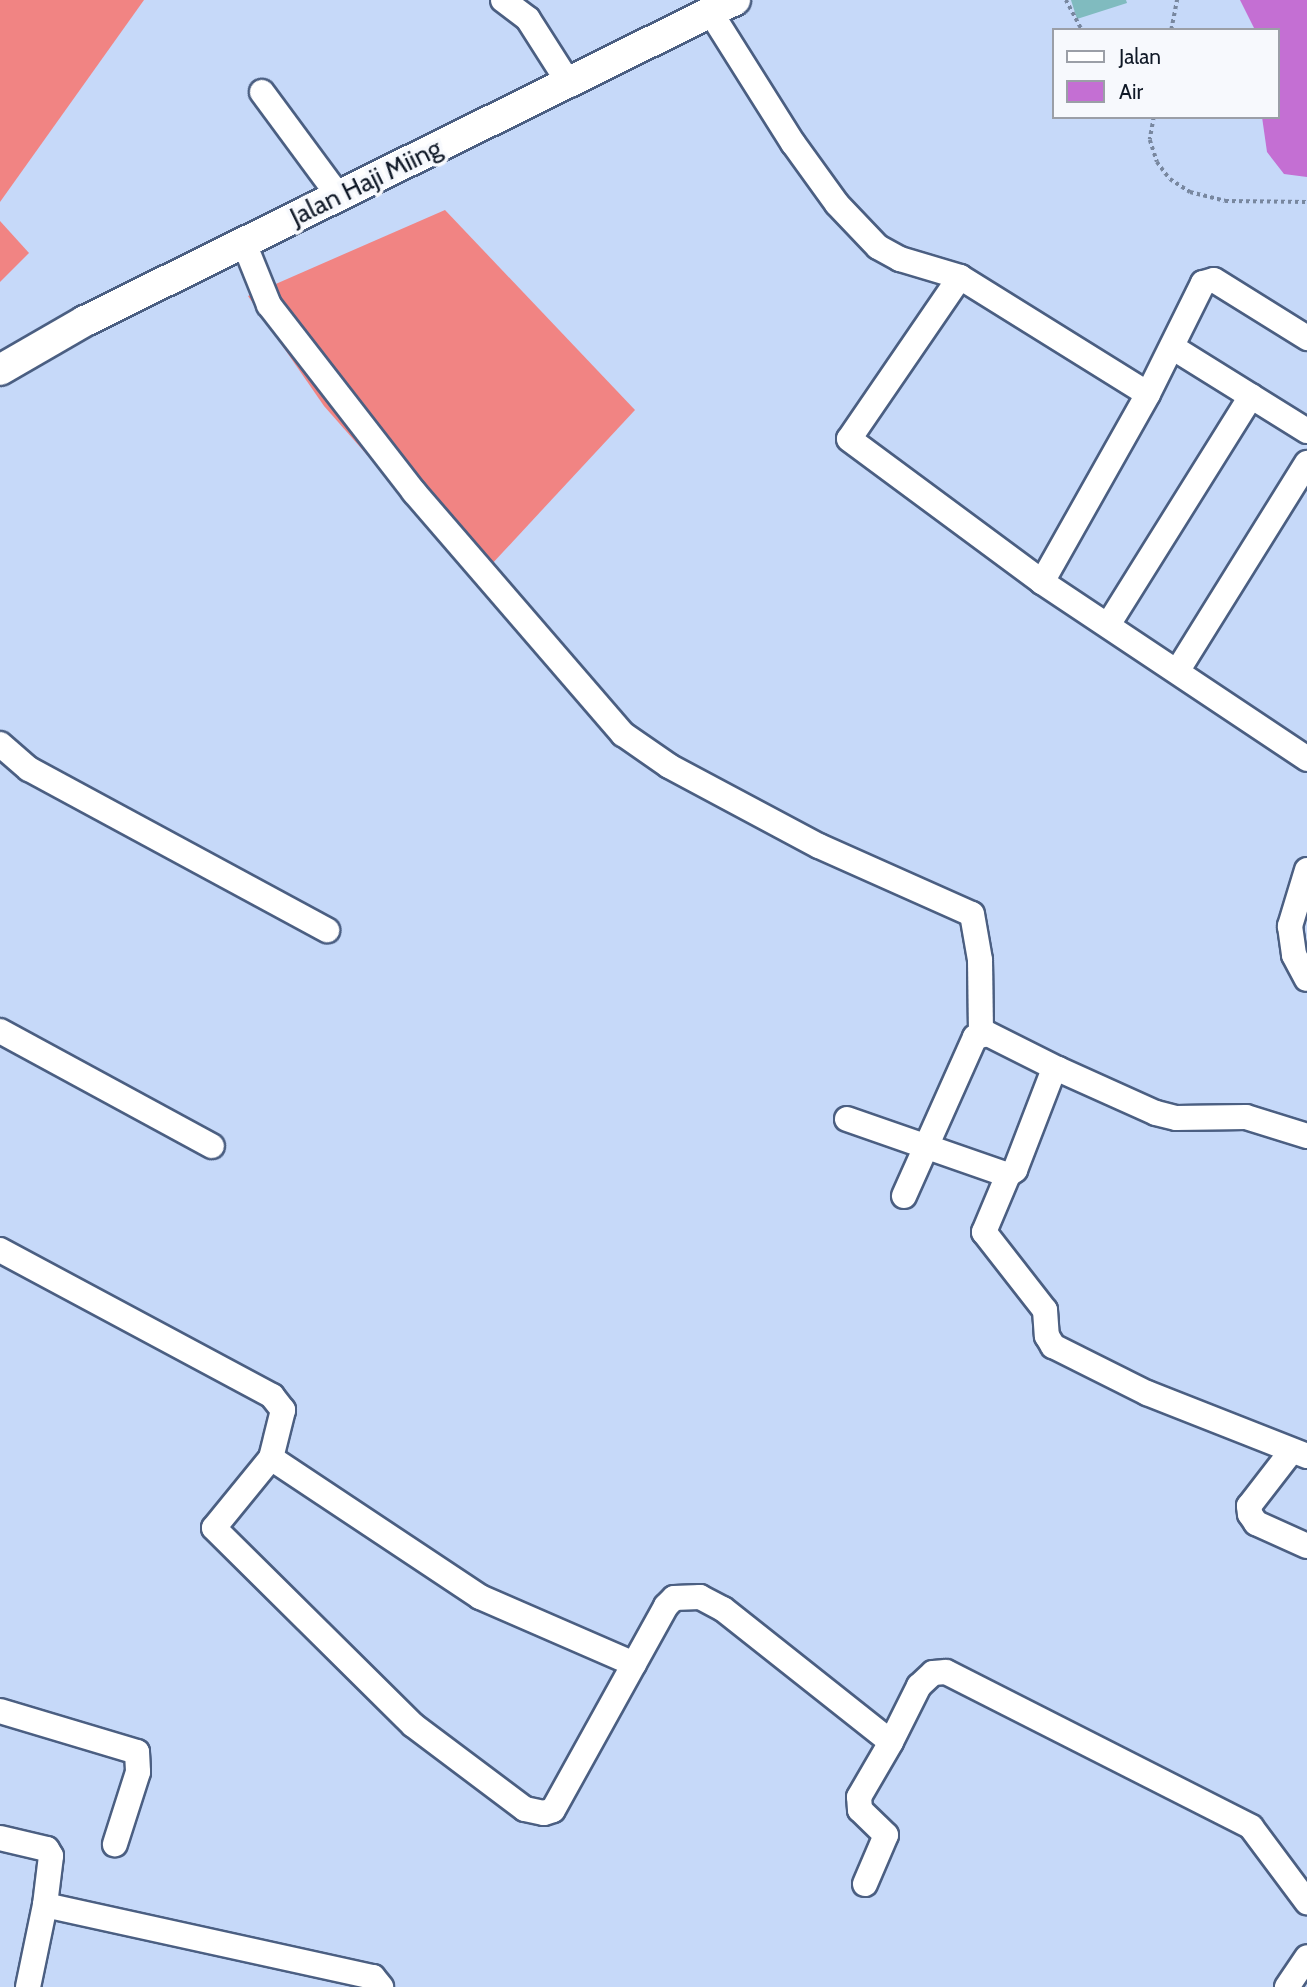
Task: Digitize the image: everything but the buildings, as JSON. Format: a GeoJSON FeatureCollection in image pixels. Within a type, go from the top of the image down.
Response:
{"type":"FeatureCollection","features":[{"type":"Feature","properties":{"kind":"main road","name":"Jalan Haji Miing"},"geometry":{"type":"LineString","coordinates":[[0,370],[85,321],[338,195],[570,85],[723,6]]}},
{"type":"Feature","properties":{"kind":"street"},"geometry":{"type":"LineString","coordinates":[[503,0],[528,19],[570,85]]}},
{"type":"Feature","properties":{"kind":"street"},"geometry":{"type":"LineString","coordinates":[[723,6],[793,143],[853,221],[878,247],[900,259],[960,277],[1148,394]]}},
{"type":"Feature","properties":{"kind":"street"},"geometry":{"type":"LineString","coordinates":[[262,92],[338,195]]}},
{"type":"Feature","properties":{"kind":"street"},"geometry":{"type":"LineString","coordinates":[[244,243],[277,316],[414,492],[623,734],[669,766],[819,846],[972,914],[980,960],[981,1033]]}},
{"type":"Feature","properties":{"kind":"street"},"geometry":{"type":"LineString","coordinates":[[960,277],[849,439],[1042,582],[1178,670],[1307,759]]}},
{"type":"Feature","properties":{"kind":"street"},"geometry":{"type":"LineString","coordinates":[[1042,582],[1148,394],[1203,283],[1214,279],[1307,338]]}},
{"type":"Feature","properties":{"kind":"street"},"geometry":{"type":"LineString","coordinates":[[1172,347],[1307,430]]}},
{"type":"Feature","properties":{"kind":"street"},"geometry":{"type":"LineString","coordinates":[[1108,625],[1251,396]]}},
{"type":"Feature","properties":{"kind":"street"},"geometry":{"type":"LineString","coordinates":[[1178,670],[1307,463]]}},
{"type":"Feature","properties":{"kind":"street"},"geometry":{"type":"LineString","coordinates":[[0,744],[29,769],[327,930]]}},
{"type":"Feature","properties":{"kind":"street"},"geometry":{"type":"LineString","coordinates":[[1307,870],[1290,926],[1294,955],[1307,979]]}},
{"type":"Feature","properties":{"kind":"street"},"geometry":{"type":"LineString","coordinates":[[0,1031],[212,1146]]}},
{"type":"Feature","properties":{"kind":"street"},"geometry":{"type":"LineString","coordinates":[[981,1033],[1156,1113],[1176,1118],[1246,1116],[1307,1136]]}},
{"type":"Feature","properties":{"kind":"street"},"geometry":{"type":"LineString","coordinates":[[904,1196],[975,1037],[981,1033]]}},
{"type":"Feature","properties":{"kind":"street"},"geometry":{"type":"LineString","coordinates":[[1058,1069],[1052,1073],[1015,1170],[1008,1175],[984,1232],[1045,1310],[1047,1336],[1054,1346],[1147,1394],[1299,1455],[1249,1506],[1250,1514],[1256,1523],[1307,1546]]}},
{"type":"Feature","properties":{"kind":"street"},"geometry":{"type":"LineString","coordinates":[[847,1119],[1008,1175]]}},
{"type":"Feature","properties":{"kind":"street"},"geometry":{"type":"LineString","coordinates":[[0,1250],[272,1396],[283,1410],[271,1458],[214,1528],[413,1725],[525,1810],[544,1813],[553,1810],[666,1606],[674,1598],[700,1597],[723,1609],[891,1742]]}},
{"type":"Feature","properties":{"kind":"street"},"geometry":{"type":"LineString","coordinates":[[271,1458],[480,1597],[634,1664]]}},
{"type":"Feature","properties":{"kind":"street"},"geometry":{"type":"LineString","coordinates":[[865,1884],[886,1835],[860,1810],[859,1797],[919,1686],[933,1673],[946,1672],[1251,1827],[1304,1900]]}},
{"type":"Feature","properties":{"kind":"street"},"geometry":{"type":"LineString","coordinates":[[0,1711],[137,1752],[138,1772],[115,1844]]}},
{"type":"Feature","properties":{"kind":"street"},"geometry":{"type":"LineString","coordinates":[[0,1838],[47,1849],[51,1856],[46,1905],[28,1987]]}},
{"type":"Feature","properties":{"kind":"street"},"geometry":{"type":"LineString","coordinates":[[46,1905],[373,1977],[381,1987]]}},
{"type":"Feature","properties":{"kind":"street"},"geometry":{"type":"LineString","coordinates":[[1287,1987],[1307,1956]]}},
{"type":"Feature","properties":{"kind":"path"},"geometry":{"type":"LineString","coordinates":[[1066,0],[1081,28]]}},
{"type":"Feature","properties":{"kind":"path"},"geometry":{"type":"LineString","coordinates":[[1171,28],[1177,0]]}},
{"type":"Feature","properties":{"kind":"path"},"geometry":{"type":"LineString","coordinates":[[1154,119],[1150,140],[1157,162],[1170,179],[1190,192],[1225,201],[1307,202]]}},
{"type":"Feature","properties":{"kind":"shaded area"},"geometry":{"type":"Polygon","coordinates":[[[0,0],[144,0],[0,202],[0,0]]]}},
{"type":"Feature","properties":{"kind":"shaded area"},"geometry":{"type":"Polygon","coordinates":[[[445,210],[635,410],[477,580],[324,406],[248,296],[445,210]]]}},
{"type":"Feature","properties":{"kind":"shaded area"},"geometry":{"type":"Polygon","coordinates":[[[0,221],[29,253],[0,282],[0,221]]]}},
{"type":"Feature","properties":{"kind":"water"},"geometry":{"type":"Polygon","coordinates":[[[1240,0],[1307,0],[1307,177],[1284,174],[1267,152],[1262,119],[1279,119],[1279,28],[1254,28],[1240,0]]]}}]}
